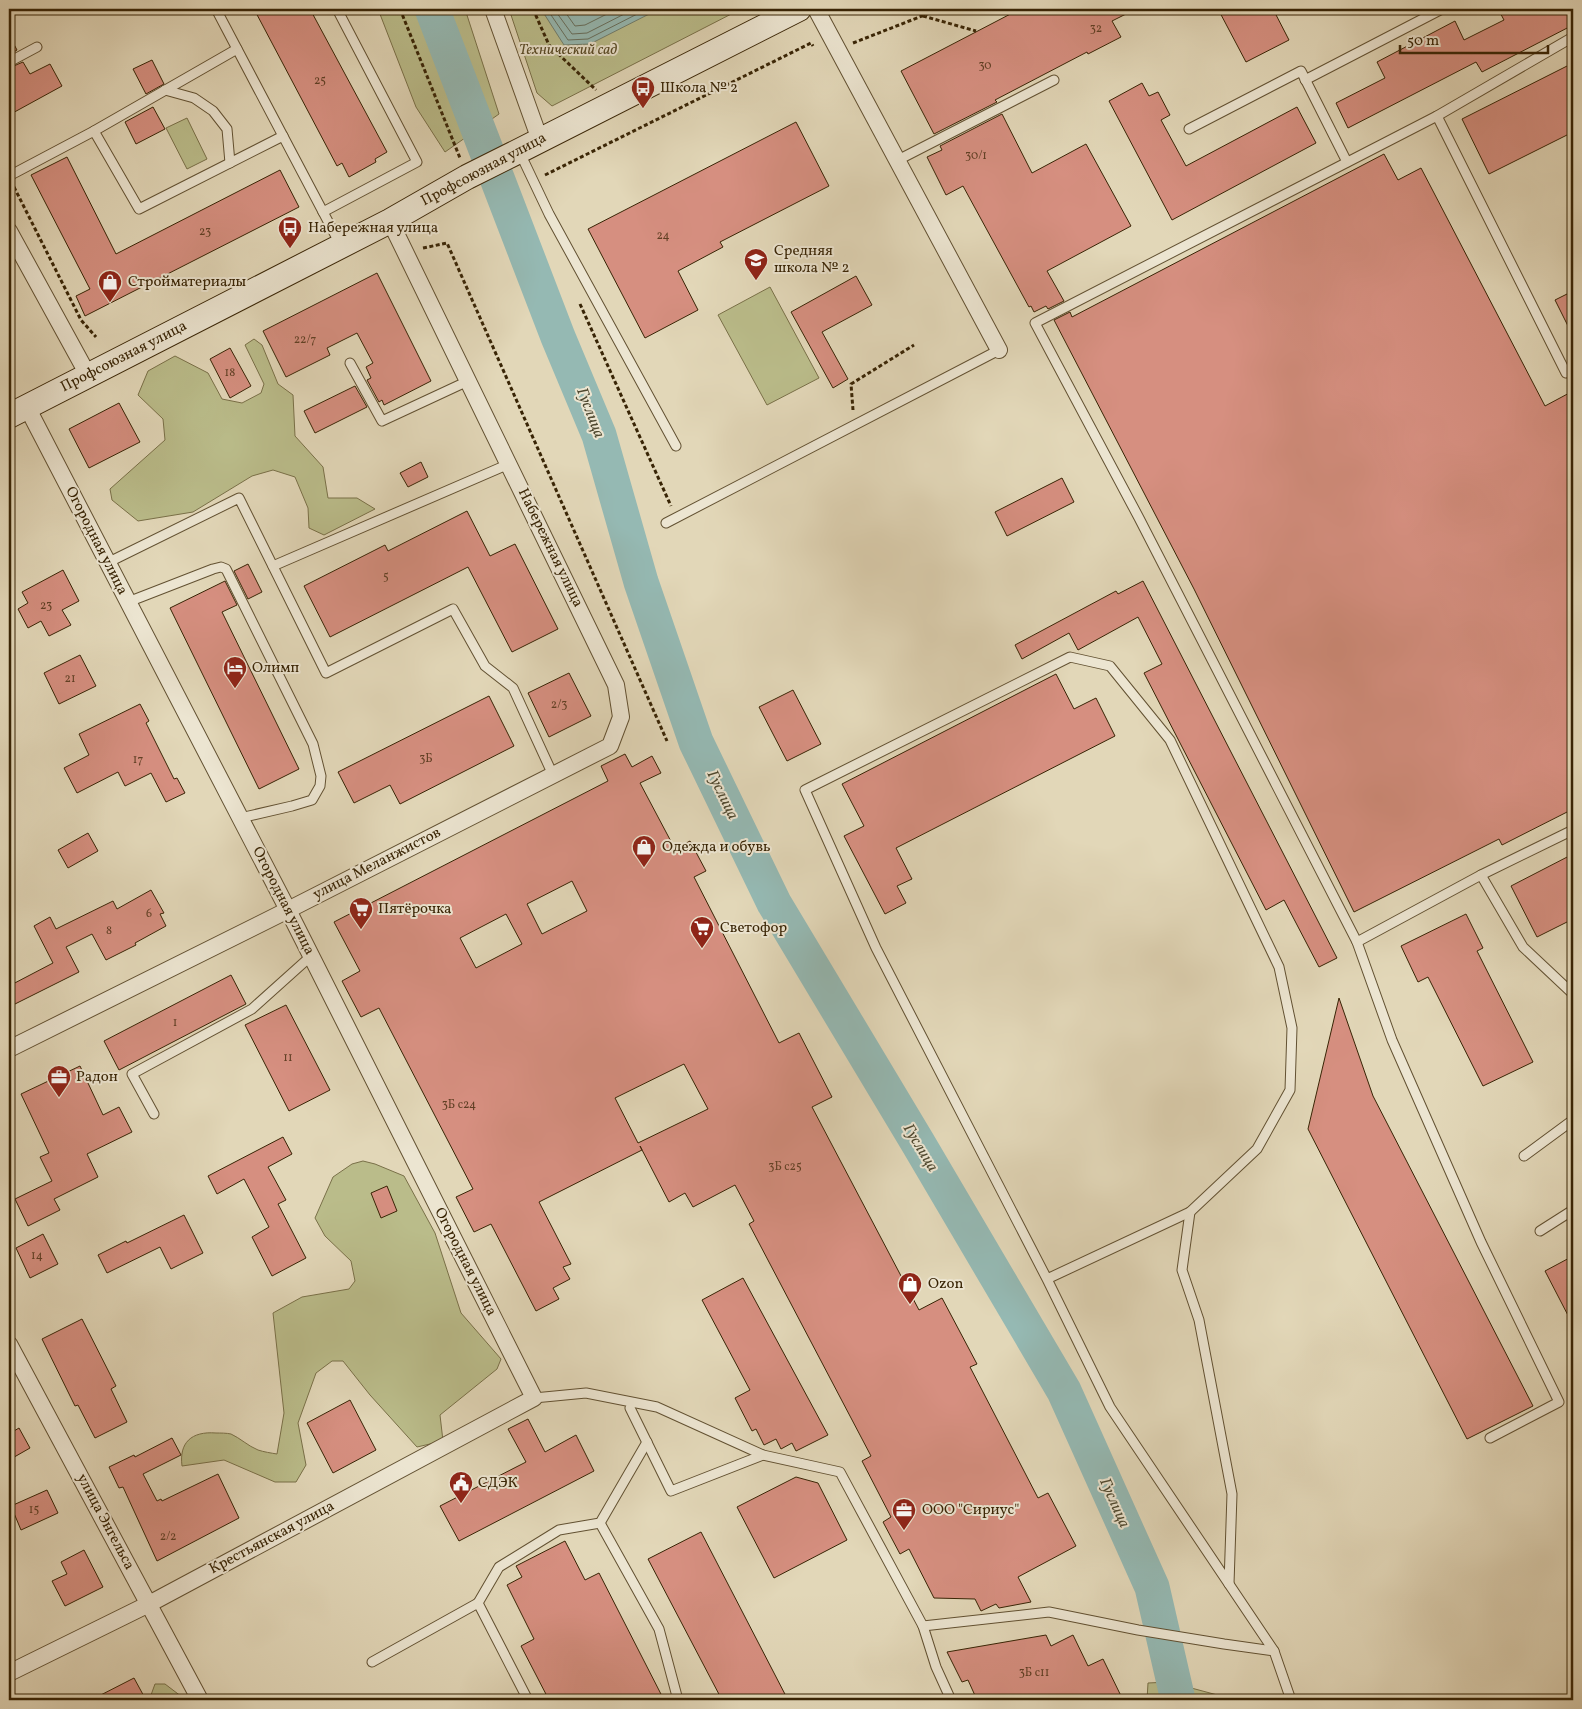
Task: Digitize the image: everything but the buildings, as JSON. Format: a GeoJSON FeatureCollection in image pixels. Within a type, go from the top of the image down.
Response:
{"type":"FeatureCollection","features":[{"type":"Feature","properties":{"kind":"main road","name":"Профсоюзная улица"},"geometry":{"type":"LineString","coordinates":[[18,411],[390,221],[465,171],[516,152],[799,9]]}},
{"type":"Feature","properties":{"kind":"street"},"geometry":{"type":"LineString","coordinates":[[493,9],[540,140]]}},
{"type":"Feature","properties":{"kind":"street"},"geometry":{"type":"LineString","coordinates":[[816,9],[999,350]]}},
{"type":"Feature","properties":{"kind":"street","name":"Набережная улица"},"geometry":{"type":"LineString","coordinates":[[390,221],[616,685],[621,717]]}},
{"type":"Feature","properties":{"kind":"street"},"geometry":{"type":"LineString","coordinates":[[9,231],[88,375]]}},
{"type":"Feature","properties":{"kind":"street","name":"Огородная улица"},"geometry":{"type":"LineString","coordinates":[[18,411],[128,602],[288,910],[534,1398]]}},
{"type":"Feature","properties":{"kind":"street","name":"улица Меланжистов"},"geometry":{"type":"LineString","coordinates":[[9,1049],[610,746],[621,717]]}},
{"type":"Feature","properties":{"kind":"street","name":"улица Энгельса"},"geometry":{"type":"LineString","coordinates":[[9,1344],[200,1700]]}},
{"type":"Feature","properties":{"kind":"street","name":"Крестьянская улица"},"geometry":{"type":"LineString","coordinates":[[9,1673],[149,1604],[534,1398]]}},
{"type":"Feature","properties":{"kind":"lane"},"geometry":{"type":"LineString","coordinates":[[216,9],[341,246]]}},
{"type":"Feature","properties":{"kind":"lane"},"geometry":{"type":"LineString","coordinates":[[323,212],[417,162],[337,9]]}},
{"type":"Feature","properties":{"kind":"lane"},"geometry":{"type":"LineString","coordinates":[[1305,80],[1442,9]]}},
{"type":"Feature","properties":{"kind":"lane"},"geometry":{"type":"LineString","coordinates":[[1490,1438],[1559,1402],[1481,1242],[1392,1040],[1357,942],[1139,518],[1035,323],[1437,116],[1573,37]]}},
{"type":"Feature","properties":{"kind":"lane"},"geometry":{"type":"LineString","coordinates":[[9,62],[37,47]]}},
{"type":"Feature","properties":{"kind":"lane"},"geometry":{"type":"LineString","coordinates":[[9,176],[94,131],[237,49]]}},
{"type":"Feature","properties":{"kind":"lane"},"geometry":{"type":"LineString","coordinates":[[1189,129],[1300,71],[1347,162]]}},
{"type":"Feature","properties":{"kind":"lane"},"geometry":{"type":"LineString","coordinates":[[898,160],[1054,80]]}},
{"type":"Feature","properties":{"kind":"lane"},"geometry":{"type":"LineString","coordinates":[[165,90],[194,98],[213,110],[228,129],[230,163]]}},
{"type":"Feature","properties":{"kind":"lane"},"geometry":{"type":"LineString","coordinates":[[1437,116],[1566,373]]}},
{"type":"Feature","properties":{"kind":"lane"},"geometry":{"type":"LineString","coordinates":[[94,131],[139,209],[283,136]]}},
{"type":"Feature","properties":{"kind":"lane"},"geometry":{"type":"LineString","coordinates":[[516,152],[533,181],[548,214],[676,446]]}},
{"type":"Feature","properties":{"kind":"lane"},"geometry":{"type":"LineString","coordinates":[[666,523],[999,350]]}},
{"type":"Feature","properties":{"kind":"lane"},"geometry":{"type":"LineString","coordinates":[[350,363],[382,421],[468,381]]}},
{"type":"Feature","properties":{"kind":"lane"},"geometry":{"type":"LineString","coordinates":[[273,566],[509,464]]}},
{"type":"Feature","properties":{"kind":"lane"},"geometry":{"type":"LineString","coordinates":[[107,563],[239,498],[326,673],[453,609],[485,666],[513,688],[553,775]]}},
{"type":"Feature","properties":{"kind":"lane"},"geometry":{"type":"LineString","coordinates":[[128,602],[213,568],[221,567],[226,569],[313,744],[321,776],[320,786],[312,800],[240,818]]}},
{"type":"Feature","properties":{"kind":"lane"},"geometry":{"type":"LineString","coordinates":[[1047,1279],[1190,1212],[1257,1149],[1290,1090],[1292,1028],[1279,967],[1170,740],[1110,666],[1070,657],[805,790],[876,948],[1047,1279],[1110,1407],[1274,1651],[1291,1700]]}},
{"type":"Feature","properties":{"kind":"lane"},"geometry":{"type":"LineString","coordinates":[[1357,942],[1481,875],[1573,830]]}},
{"type":"Feature","properties":{"kind":"lane"},"geometry":{"type":"LineString","coordinates":[[1481,875],[1523,947],[1573,994]]}},
{"type":"Feature","properties":{"kind":"lane"},"geometry":{"type":"LineString","coordinates":[[154,1114],[132,1074],[252,1009],[311,956]]}},
{"type":"Feature","properties":{"kind":"lane"},"geometry":{"type":"LineString","coordinates":[[1524,1156],[1573,1120]]}},
{"type":"Feature","properties":{"kind":"lane"},"geometry":{"type":"LineString","coordinates":[[1540,1231],[1573,1210]]}},
{"type":"Feature","properties":{"kind":"lane"},"geometry":{"type":"LineString","coordinates":[[1190,1212],[1182,1270],[1199,1320],[1232,1494],[1229,1584]]}},
{"type":"Feature","properties":{"kind":"lane"},"geometry":{"type":"LineString","coordinates":[[534,1398],[586,1393],[657,1407],[763,1455],[840,1472],[923,1626],[936,1668],[951,1700]]}},
{"type":"Feature","properties":{"kind":"lane"},"geometry":{"type":"LineString","coordinates":[[630,1408],[671,1491],[763,1455]]}},
{"type":"Feature","properties":{"kind":"lane"},"geometry":{"type":"LineString","coordinates":[[600,1523],[647,1442]]}},
{"type":"Feature","properties":{"kind":"lane"},"geometry":{"type":"LineString","coordinates":[[372,1662],[478,1603],[499,1567],[559,1530],[600,1523]]}},
{"type":"Feature","properties":{"kind":"lane"},"geometry":{"type":"LineString","coordinates":[[600,1523],[659,1629],[678,1700]]}},
{"type":"Feature","properties":{"kind":"lane"},"geometry":{"type":"LineString","coordinates":[[478,1603],[528,1700]]}},
{"type":"Feature","properties":{"kind":"lane"},"geometry":{"type":"LineString","coordinates":[[923,1626],[1049,1612],[1138,1630],[1274,1651]]}},
{"type":"Feature","properties":{"kind":"path"},"geometry":{"type":"LineString","coordinates":[[400,9],[465,171]]}},
{"type":"Feature","properties":{"kind":"path"},"geometry":{"type":"LineString","coordinates":[[533,9],[549,44],[597,91]]}},
{"type":"Feature","properties":{"kind":"path"},"geometry":{"type":"LineString","coordinates":[[533,181],[812,43],[820,57],[940,9]]}},
{"type":"Feature","properties":{"kind":"path"},"geometry":{"type":"LineString","coordinates":[[922,16],[976,31]]}},
{"type":"Feature","properties":{"kind":"path"},"geometry":{"type":"LineString","coordinates":[[9,176],[81,320],[96,337]]}},
{"type":"Feature","properties":{"kind":"path"},"geometry":{"type":"LineString","coordinates":[[405,252],[447,243],[667,741]]}},
{"type":"Feature","properties":{"kind":"path"},"geometry":{"type":"LineString","coordinates":[[579,302],[676,518]]}},
{"type":"Feature","properties":{"kind":"path"},"geometry":{"type":"LineString","coordinates":[[855,426],[850,384],[914,345]]}},
{"type":"Feature","properties":{"kind":"green space"},"geometry":{"type":"Polygon","coordinates":[[[378,9],[465,9],[499,114],[445,152],[416,107],[378,9]]]}},
{"type":"Feature","properties":{"kind":"green space","name":"Технический сад"},"geometry":{"type":"Polygon","coordinates":[[[509,9],[741,9],[552,106],[537,93],[509,9]]]}},
{"type":"Feature","properties":{"kind":"green space"},"geometry":{"type":"Polygon","coordinates":[[[187,118],[207,159],[187,169],[166,128],[187,118]]]}},
{"type":"Feature","properties":{"kind":"green space"},"geometry":{"type":"Polygon","coordinates":[[[770,287],[819,378],[767,405],[718,315],[770,287]]]}},
{"type":"Feature","properties":{"kind":"green space"},"geometry":{"type":"Polygon","coordinates":[[[254,339],[262,345],[278,384],[293,395],[295,436],[323,467],[328,498],[357,498],[375,509],[324,535],[309,528],[308,508],[295,477],[273,470],[252,476],[193,512],[138,521],[112,500],[110,489],[165,440],[163,419],[138,395],[148,371],[175,356],[208,373],[222,399],[242,403],[261,393],[264,384],[245,345],[254,339]]]}},
{"type":"Feature","properties":{"kind":"green space"},"geometry":{"type":"Polygon","coordinates":[[[363,1161],[404,1176],[435,1233],[461,1313],[501,1359],[497,1369],[440,1415],[443,1441],[417,1447],[370,1395],[343,1361],[332,1361],[316,1373],[298,1423],[306,1465],[296,1482],[275,1482],[224,1460],[182,1466],[183,1451],[188,1440],[193,1436],[207,1433],[231,1434],[258,1450],[277,1454],[284,1413],[273,1313],[302,1297],[349,1289],[355,1281],[351,1261],[325,1236],[315,1218],[333,1177],[352,1164],[363,1161]]]}},
{"type":"Feature","properties":{"kind":"green space"},"geometry":{"type":"Polygon","coordinates":[[[1169,1682],[1236,1700],[1147,1700],[1148,1683],[1169,1682]]]}},
{"type":"Feature","properties":{"kind":"green space"},"geometry":{"type":"Polygon","coordinates":[[[155,1684],[165,1684],[186,1700],[154,1700],[151,1695],[155,1684]]]}},
{"type":"Feature","properties":{"kind":"water"},"geometry":{"type":"Polygon","coordinates":[[[541,9],[659,9],[590,44],[564,45],[541,9]]]}},
{"type":"Feature","properties":{"kind":"waterway","name":"Гуслица"},"geometry":{"type":"LineString","coordinates":[[432,9],[558,337],[599,435],[641,582],[696,742],[774,903],[1064,1391],[1152,1587],[1178,1700]]}},
{"type":"Feature","properties":{"kind":"place","name":"Школа № 2"},"geometry":{"type":"Point","coordinates":[643,109]}},
{"type":"Feature","properties":{"kind":"place","name":"Набережная улица"},"geometry":{"type":"Point","coordinates":[290,249]}},
{"type":"Feature","properties":{"kind":"place","name":"Средняя школа № 2"},"geometry":{"type":"Point","coordinates":[756,281]}},
{"type":"Feature","properties":{"kind":"place","name":"Стройматериалы"},"geometry":{"type":"Point","coordinates":[110,303]}},
{"type":"Feature","properties":{"kind":"place","name":"Олимп"},"geometry":{"type":"Point","coordinates":[235,689]}},
{"type":"Feature","properties":{"kind":"place","name":"Одежда и обувь"},"geometry":{"type":"Point","coordinates":[644,868]}},
{"type":"Feature","properties":{"kind":"place","name":"Пятёрочка"},"geometry":{"type":"Point","coordinates":[361,930]}},
{"type":"Feature","properties":{"kind":"place","name":"Светофор"},"geometry":{"type":"Point","coordinates":[702,949]}},
{"type":"Feature","properties":{"kind":"place","name":"Радон"},"geometry":{"type":"Point","coordinates":[59,1098]}},
{"type":"Feature","properties":{"kind":"place","name":"Ozon"},"geometry":{"type":"Point","coordinates":[910,1305]}},
{"type":"Feature","properties":{"kind":"place","name":"СДЭК"},"geometry":{"type":"Point","coordinates":[461,1504]}},
{"type":"Feature","properties":{"kind":"place","name":"ООО \"Сириус\""},"geometry":{"type":"Point","coordinates":[904,1531]}}]}
